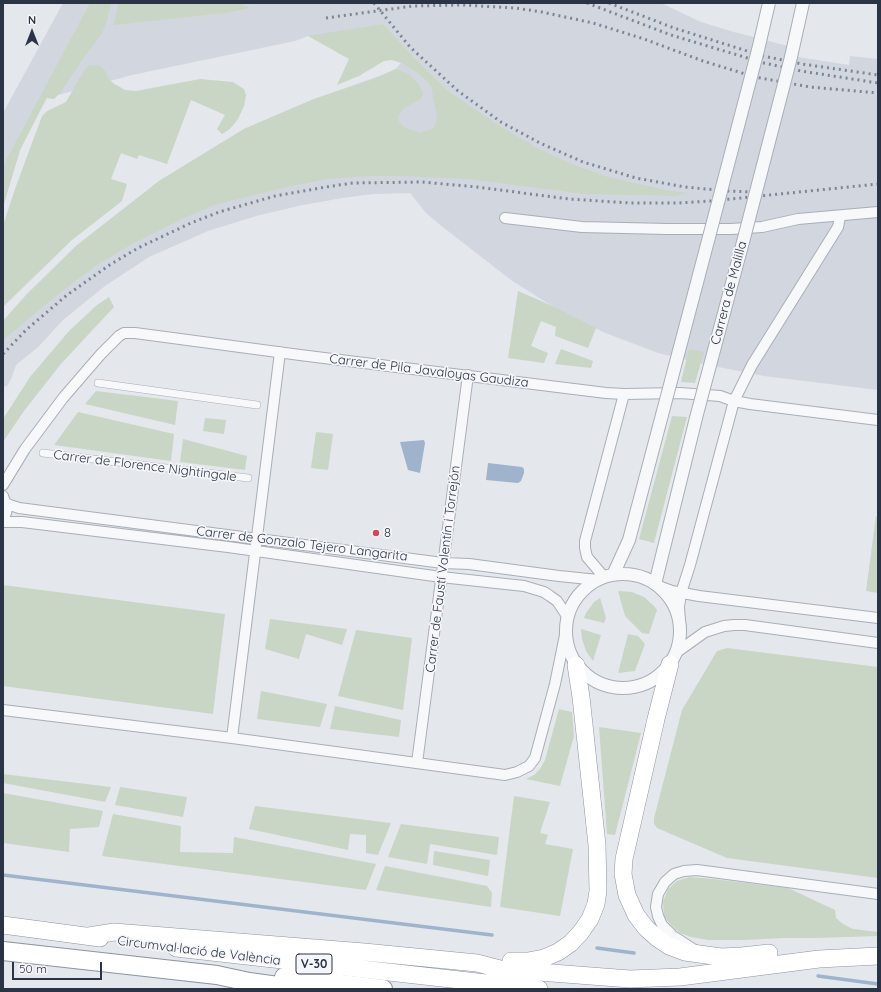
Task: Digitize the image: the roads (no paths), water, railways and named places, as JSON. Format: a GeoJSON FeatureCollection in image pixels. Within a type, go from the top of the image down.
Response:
{"type":"FeatureCollection","features":[{"type":"Feature","properties":{"kind":"highway"},"geometry":{"type":"LineString","coordinates":[[673,658],[656,719],[624,859],[624,884],[630,905],[636,915],[646,928],[657,938],[669,946],[685,952],[721,956],[742,956],[802,950],[878,948]]}},
{"type":"Feature","properties":{"kind":"highway"},"geometry":{"type":"LineString","coordinates":[[89,936],[114,932],[364,952],[477,963],[528,961],[544,958],[558,952],[571,943],[590,919],[596,904],[598,891],[597,845],[581,697],[576,665]]}},
{"type":"Feature","properties":{"kind":"highway","name":"Circumval·lació de València"},"geometry":{"type":"LineString","coordinates":[[3,925],[89,936],[113,941],[539,989]]}},
{"type":"Feature","properties":{"kind":"highway","name":"Circumval·lació de València"},"geometry":{"type":"LineString","coordinates":[[3,951],[217,975],[249,982],[300,989]]}},
{"type":"Feature","properties":{"kind":"highway"},"geometry":{"type":"LineString","coordinates":[[477,963],[500,969],[630,979],[680,977],[819,958],[878,956]]}},
{"type":"Feature","properties":{"kind":"highway"},"geometry":{"type":"LineString","coordinates":[[217,975],[249,973],[383,989]]}},
{"type":"Feature","properties":{"kind":"street"},"geometry":{"type":"LineString","coordinates":[[605,577],[629,540],[710,237],[769,3]]}},
{"type":"Feature","properties":{"kind":"street","name":"Carrera de Malilla"},"geometry":{"type":"LineString","coordinates":[[657,585],[696,418],[791,57],[803,3]]}},
{"type":"Feature","properties":{"kind":"street"},"geometry":{"type":"LineString","coordinates":[[505,218],[582,227],[667,230],[731,230],[762,227],[798,220],[878,212]]}},
{"type":"Feature","properties":{"kind":"street"},"geometry":{"type":"LineString","coordinates":[[673,658],[680,637],[679,607],[681,593],[690,565],[734,401],[752,365],[838,227],[840,217]]}},
{"type":"Feature","properties":{"kind":"street","name":"Carrer de Pila Javaloyas Gaudiza"},"geometry":{"type":"LineString","coordinates":[[3,485],[25,449],[63,398],[106,348],[124,333],[135,333],[624,394],[680,393],[720,396],[734,401],[878,420]]}},
{"type":"Feature","properties":{"kind":"street"},"geometry":{"type":"LineString","coordinates":[[232,738],[280,352]]}},
{"type":"Feature","properties":{"kind":"street","name":"Carrer de Faustí Valentín i Torrejón"},"geometry":{"type":"LineString","coordinates":[[417,762],[468,375]]}},
{"type":"Feature","properties":{"kind":"street"},"geometry":{"type":"LineString","coordinates":[[98,383],[257,405]]}},
{"type":"Feature","properties":{"kind":"street"},"geometry":{"type":"LineString","coordinates":[[605,577],[587,556],[585,541],[624,394]]}},
{"type":"Feature","properties":{"kind":"street","name":"Carrer de Florence Nightingale"},"geometry":{"type":"LineString","coordinates":[[43,453],[248,478]]}},
{"type":"Feature","properties":{"kind":"street"},"geometry":{"type":"LineString","coordinates":[[3,520],[6,513],[5,499]]}},
{"type":"Feature","properties":{"kind":"street","name":"Carrer de Gonzalo Tejero Langarita"},"geometry":{"type":"LineString","coordinates":[[5,499],[10,505],[20,508],[559,576],[605,577]]}},
{"type":"Feature","properties":{"kind":"street","name":"Carrer de Gonzalo Tejero Langarita"},"geometry":{"type":"LineString","coordinates":[[3,520],[524,586],[544,592],[550,596],[557,601],[567,616]]}},
{"type":"Feature","properties":{"kind":"street"},"geometry":{"type":"LineString","coordinates":[[3,710],[232,738],[504,774],[517,772],[529,766],[535,758],[555,684],[565,635],[567,616],[574,601],[585,588],[605,577],[628,574],[642,577],[657,585],[681,593],[878,618]]}},
{"type":"Feature","properties":{"kind":"street"},"geometry":{"type":"LineString","coordinates":[[657,585],[668,596],[676,608],[680,622]]}},
{"type":"Feature","properties":{"kind":"street"},"geometry":{"type":"LineString","coordinates":[[565,635],[568,651],[576,665],[589,678],[605,686],[623,689],[641,686],[657,678],[673,658],[705,632],[724,626],[745,625],[878,643]]}},
{"type":"Feature","properties":{"kind":"street"},"geometry":{"type":"LineString","coordinates":[[701,954],[673,936],[662,925],[656,907],[661,887],[670,877],[684,871],[697,870],[878,894]]}},
{"type":"Feature","properties":{"kind":"water"},"geometry":{"type":"Polygon","coordinates":[[[424,440],[425,443],[420,473],[408,470],[400,442],[424,440]]]}},
{"type":"Feature","properties":{"kind":"water"},"geometry":{"type":"Polygon","coordinates":[[[488,463],[522,467],[524,469],[524,473],[521,481],[518,483],[486,480],[488,463]]]}},
{"type":"Feature","properties":{"kind":"waterway"},"geometry":{"type":"LineString","coordinates":[[3,875],[492,935]]}},
{"type":"Feature","properties":{"kind":"waterway"},"geometry":{"type":"LineString","coordinates":[[597,948],[634,953]]}},
{"type":"Feature","properties":{"kind":"waterway"},"geometry":{"type":"LineString","coordinates":[[818,976],[878,984]]}},
{"type":"Feature","properties":{"kind":"railway"},"geometry":{"type":"LineString","coordinates":[[374,3],[410,47],[458,91],[501,122],[540,143],[583,162],[636,178],[685,187],[753,192]]}},
{"type":"Feature","properties":{"kind":"railway"},"geometry":{"type":"LineString","coordinates":[[587,3],[671,35],[764,63],[801,71],[878,83]]}},
{"type":"Feature","properties":{"kind":"railway"},"geometry":{"type":"LineString","coordinates":[[609,3],[674,28],[763,56],[802,64],[878,75]]}},
{"type":"Feature","properties":{"kind":"railway"},"geometry":{"type":"LineString","coordinates":[[326,18],[413,6],[463,5],[515,8],[593,23],[644,39],[703,61],[755,77],[810,87],[878,93]]}},
{"type":"Feature","properties":{"kind":"railway"},"geometry":{"type":"LineString","coordinates":[[3,354],[26,330],[67,295],[111,264],[138,248],[191,223],[219,212],[275,196],[353,183],[422,182],[477,187],[569,199],[630,203],[678,203],[878,184]]}},
{"type":"Feature","properties":{"kind":"place","name":"8"},"geometry":{"type":"Point","coordinates":[376,533]}}]}
